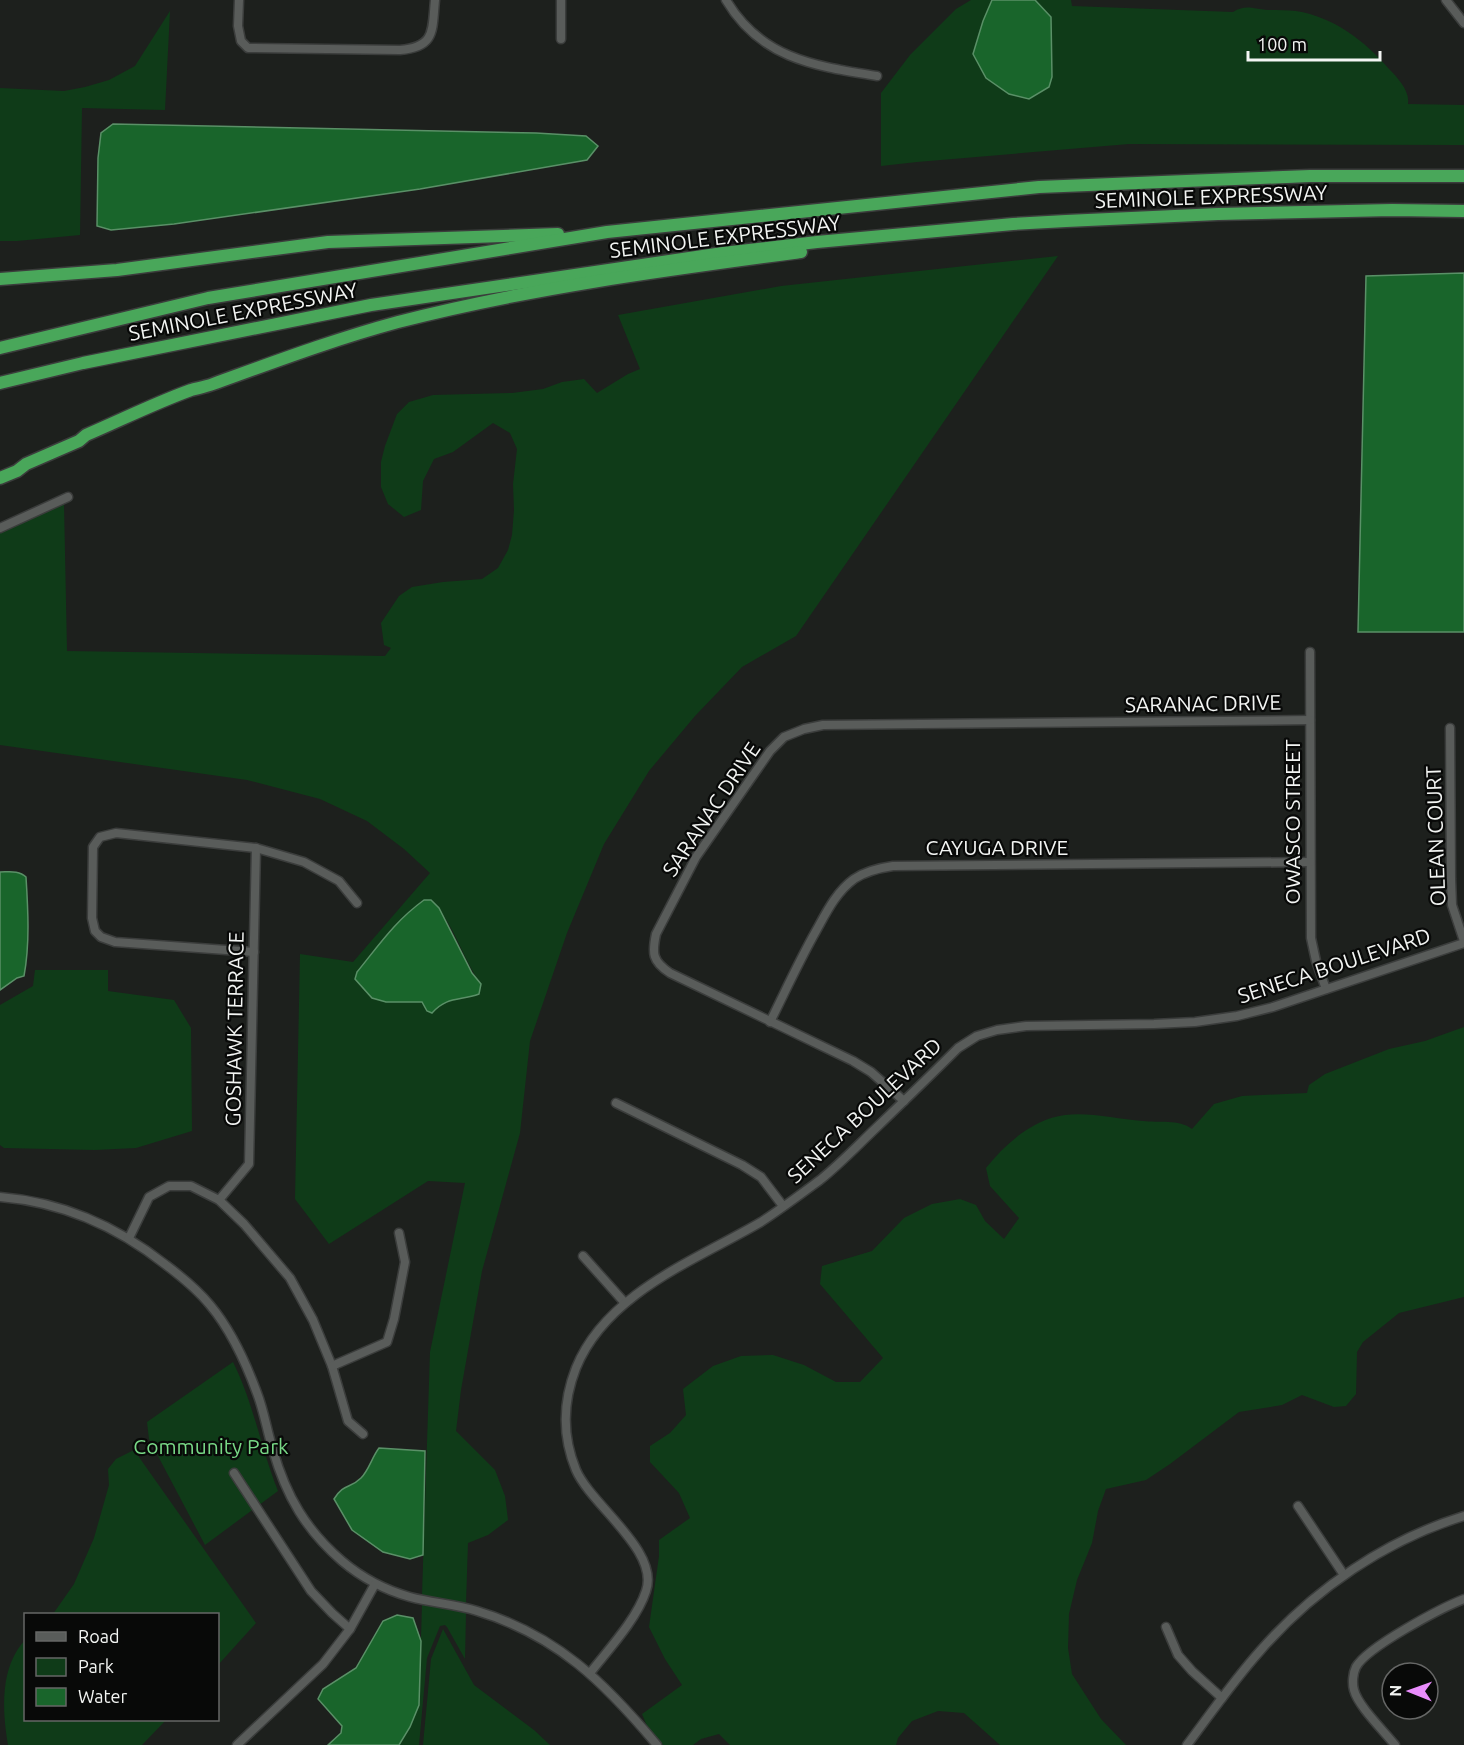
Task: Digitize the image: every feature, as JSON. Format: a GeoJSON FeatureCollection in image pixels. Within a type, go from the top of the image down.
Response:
{"type":"FeatureCollection","features":[{"type":"Feature","properties":{"kind":"highway","name":"SEMINOLE EXPRESSWAY"},"geometry":{"type":"LineString","coordinates":[[0,348],[208,298],[607,232],[1039,187],[1310,176],[1464,176]]}},
{"type":"Feature","properties":{"kind":"highway","name":"SEMINOLE EXPRESSWAY"},"geometry":{"type":"LineString","coordinates":[[0,383],[83,363],[371,305],[723,253],[1013,224],[1218,214],[1392,210],[1464,211]]}},
{"type":"Feature","properties":{"kind":"highway"},"geometry":{"type":"LineString","coordinates":[[0,279],[117,270],[328,242],[607,232]]}},
{"type":"Feature","properties":{"kind":"highway"},"geometry":{"type":"LineString","coordinates":[[0,478],[79,441],[87,441],[195,396],[211,385],[316,346],[387,325],[518,296],[656,272],[819,250],[849,239]]}},
{"type":"Feature","properties":{"kind":"highway"},"geometry":{"type":"LineString","coordinates":[[0,471],[14,465],[26,464]]}},
{"type":"Feature","properties":{"kind":"street"},"geometry":{"type":"LineString","coordinates":[[239,0],[238,26],[241,41],[248,48],[400,50],[414,49],[428,40],[432,30],[435,0]]}},
{"type":"Feature","properties":{"kind":"street"},"geometry":{"type":"LineString","coordinates":[[561,0],[561,39]]}},
{"type":"Feature","properties":{"kind":"street"},"geometry":{"type":"LineString","coordinates":[[726,0],[740,20],[762,40],[786,56],[829,69],[877,76]]}},
{"type":"Feature","properties":{"kind":"street"},"geometry":{"type":"LineString","coordinates":[[1446,0],[1464,23]]}},
{"type":"Feature","properties":{"kind":"street"},"geometry":{"type":"LineString","coordinates":[[0,528],[68,497]]}},
{"type":"Feature","properties":{"kind":"street","name":"OWASCO STREET"},"geometry":{"type":"LineString","coordinates":[[1310,652],[1311,938],[1326,989]]}},
{"type":"Feature","properties":{"kind":"street","name":"SARANAC DRIVE"},"geometry":{"type":"LineString","coordinates":[[904,1101],[871,1072],[854,1061],[670,973],[660,966],[654,957],[653,947],[656,934],[696,857],[770,751],[784,737],[823,725],[1310,720]]}},
{"type":"Feature","properties":{"kind":"street","name":"OLEAN COURT"},"geometry":{"type":"LineString","coordinates":[[1450,728],[1452,905],[1464,942]]}},
{"type":"Feature","properties":{"kind":"street"},"geometry":{"type":"LineString","coordinates":[[254,952],[115,942],[101,937],[95,931],[92,918],[93,847],[100,837],[116,833],[256,848],[304,862],[339,881],[357,903]]}},
{"type":"Feature","properties":{"kind":"street","name":"GOSHAWK TERRACE"},"geometry":{"type":"LineString","coordinates":[[219,1200],[249,1164],[256,848]]}},
{"type":"Feature","properties":{"kind":"street","name":"CAYUGA DRIVE"},"geometry":{"type":"LineString","coordinates":[[770,1022],[800,959],[830,906],[843,889],[866,872],[893,866],[1310,862]]}},
{"type":"Feature","properties":{"kind":"street","name":"SENECA BOULEVARD"},"geometry":{"type":"LineString","coordinates":[[590,1673],[637,1611],[647,1589],[646,1569],[639,1552],[628,1536],[589,1491],[576,1470],[564,1420],[567,1396],[586,1346],[625,1303],[646,1287],[762,1221],[822,1178],[958,1048],[977,1036],[997,1030],[1026,1026],[1154,1024],[1195,1022],[1237,1016],[1273,1007],[1464,942]]}},
{"type":"Feature","properties":{"kind":"street"},"geometry":{"type":"LineString","coordinates":[[616,1103],[742,1165],[761,1178],[783,1206]]}},
{"type":"Feature","properties":{"kind":"street"},"geometry":{"type":"LineString","coordinates":[[129,1238],[148,1197],[169,1186],[191,1185],[219,1200],[290,1278],[313,1320],[332,1366],[348,1421],[363,1434]]}},
{"type":"Feature","properties":{"kind":"street"},"geometry":{"type":"LineString","coordinates":[[0,1197],[46,1204],[92,1219],[152,1253],[192,1285],[211,1306],[226,1328],[245,1364],[258,1395],[285,1487],[300,1513],[322,1541],[343,1562],[375,1584],[410,1597],[477,1611],[518,1626],[552,1645],[590,1673],[613,1695],[657,1745]]}},
{"type":"Feature","properties":{"kind":"street"},"geometry":{"type":"LineString","coordinates":[[332,1366],[387,1342],[405,1262],[399,1233]]}},
{"type":"Feature","properties":{"kind":"street"},"geometry":{"type":"LineString","coordinates":[[583,1256],[625,1303]]}},
{"type":"Feature","properties":{"kind":"street"},"geometry":{"type":"LineString","coordinates":[[234,1473],[311,1591],[350,1629]]}},
{"type":"Feature","properties":{"kind":"street"},"geometry":{"type":"LineString","coordinates":[[1298,1506],[1344,1575]]}},
{"type":"Feature","properties":{"kind":"street"},"geometry":{"type":"LineString","coordinates":[[1187,1745],[1260,1651],[1284,1626],[1344,1575],[1412,1536],[1464,1516]]}},
{"type":"Feature","properties":{"kind":"street"},"geometry":{"type":"LineString","coordinates":[[237,1745],[323,1664],[350,1629],[375,1584]]}},
{"type":"Feature","properties":{"kind":"street"},"geometry":{"type":"LineString","coordinates":[[1395,1745],[1358,1701],[1353,1689],[1355,1668],[1387,1640],[1438,1610],[1464,1599]]}},
{"type":"Feature","properties":{"kind":"street"},"geometry":{"type":"LineString","coordinates":[[1166,1627],[1178,1655],[1222,1698]]}},
{"type":"Feature","properties":{"kind":"green space"},"geometry":{"type":"Polygon","coordinates":[[[971,0],[992,0],[973,54],[986,77],[1009,94],[1049,87],[1052,77],[1051,17],[1035,0],[1071,0],[1072,6],[1233,12],[1242,8],[1250,8],[1310,14],[1348,32],[1370,49],[1403,85],[1408,104],[1464,105],[1464,145],[1129,144],[881,166],[881,93],[910,55],[956,9],[971,0]]]}},
{"type":"Feature","properties":{"kind":"green space"},"geometry":{"type":"Polygon","coordinates":[[[170,11],[165,110],[82,108],[80,235],[0,241],[0,88],[64,91],[109,80],[135,66],[170,11]]]}},
{"type":"Feature","properties":{"kind":"green space"},"geometry":{"type":"Polygon","coordinates":[[[1058,256],[796,636],[742,667],[695,716],[649,771],[604,844],[567,933],[530,1041],[520,1133],[482,1271],[461,1390],[456,1431],[495,1470],[505,1496],[508,1520],[488,1535],[468,1543],[466,1603],[422,1595],[430,1352],[465,1183],[428,1181],[329,1244],[295,1199],[300,954],[353,962],[430,873],[404,849],[367,821],[320,799],[247,780],[0,745],[0,533],[64,504],[67,651],[385,656],[391,648],[384,645],[381,623],[399,596],[412,587],[482,579],[498,568],[508,550],[512,535],[513,484],[517,449],[510,433],[493,423],[453,452],[434,459],[423,481],[421,510],[404,517],[388,504],[381,487],[381,462],[397,414],[409,402],[433,395],[512,393],[543,389],[562,382],[584,379],[597,393],[640,369],[618,315],[781,286],[1058,256]],[[431,900],[391,929],[357,972],[355,979],[422,1001],[427,1011],[452,999],[468,998],[481,984],[439,909],[431,900]]]}},
{"type":"Feature","properties":{"kind":"green space"},"geometry":{"type":"Polygon","coordinates":[[[35,970],[108,970],[108,991],[174,1000],[191,1028],[192,1131],[136,1148],[95,1150],[4,1148],[0,1145],[0,1005],[33,986],[35,970]]]}},
{"type":"Feature","properties":{"kind":"green space"},"geometry":{"type":"Polygon","coordinates":[[[1464,1027],[1464,1297],[1399,1313],[1363,1342],[1357,1352],[1356,1394],[1346,1406],[1334,1407],[1302,1395],[1282,1405],[1239,1412],[1146,1480],[1106,1489],[1098,1511],[1092,1543],[1077,1580],[1069,1614],[1068,1648],[1072,1674],[1101,1719],[1126,1745],[1000,1745],[964,1713],[938,1711],[912,1721],[898,1738],[896,1745],[730,1745],[719,1734],[701,1739],[693,1745],[663,1745],[647,1726],[642,1714],[682,1685],[665,1659],[649,1627],[659,1556],[659,1540],[690,1518],[679,1493],[650,1462],[650,1446],[670,1433],[686,1415],[683,1389],[713,1366],[741,1356],[773,1355],[804,1365],[836,1382],[860,1382],[883,1358],[820,1284],[822,1266],[872,1251],[904,1218],[932,1204],[960,1199],[976,1205],[985,1221],[1004,1239],[1019,1218],[990,1186],[986,1168],[1002,1150],[1031,1127],[1053,1117],[1084,1114],[1175,1123],[1192,1129],[1214,1104],[1242,1096],[1307,1093],[1309,1085],[1325,1074],[1389,1049],[1425,1041],[1464,1027]]]}},
{"type":"Feature","properties":{"kind":"green space","name":"Community Park"},"geometry":{"type":"Polygon","coordinates":[[[233,1362],[278,1491],[205,1545],[149,1439],[147,1422],[233,1362]]]}},
{"type":"Feature","properties":{"kind":"green space"},"geometry":{"type":"Polygon","coordinates":[[[134,1450],[256,1623],[219,1664],[219,1613],[54,1613],[74,1584],[94,1538],[109,1485],[108,1469],[116,1459],[134,1450]]]}},
{"type":"Feature","properties":{"kind":"green space"},"geometry":{"type":"Polygon","coordinates":[[[422,1604],[466,1613],[465,1659],[447,1627],[440,1626],[427,1658],[419,1745],[399,1745],[419,1705],[422,1604]]]}},
{"type":"Feature","properties":{"kind":"green space"},"geometry":{"type":"Polygon","coordinates":[[[443,1629],[474,1685],[534,1730],[550,1745],[423,1745],[431,1659],[443,1629]]]}},
{"type":"Feature","properties":{"kind":"green space"},"geometry":{"type":"Polygon","coordinates":[[[24,1641],[24,1721],[165,1721],[142,1745],[8,1745],[5,1689],[11,1663],[24,1641]]]}},
{"type":"Feature","properties":{"kind":"water"},"geometry":{"type":"Polygon","coordinates":[[[992,0],[1035,0],[1051,17],[1052,77],[1049,87],[1029,99],[1009,94],[986,78],[973,54],[992,0]]]}},
{"type":"Feature","properties":{"kind":"water"},"geometry":{"type":"Polygon","coordinates":[[[113,124],[536,133],[586,136],[598,146],[587,160],[420,189],[174,224],[111,230],[97,226],[98,158],[101,133],[113,124]]]}},
{"type":"Feature","properties":{"kind":"water"},"geometry":{"type":"Polygon","coordinates":[[[1464,273],[1464,632],[1358,632],[1366,276],[1464,273]]]}},
{"type":"Feature","properties":{"kind":"water"},"geometry":{"type":"Polygon","coordinates":[[[0,872],[17,872],[26,877],[28,926],[24,976],[0,990],[0,872]]]}},
{"type":"Feature","properties":{"kind":"water"},"geometry":{"type":"Polygon","coordinates":[[[424,900],[431,900],[439,908],[472,973],[481,984],[479,994],[448,1001],[432,1013],[427,1011],[422,1002],[386,1002],[372,998],[355,979],[357,972],[388,934],[404,916],[424,900]]]}},
{"type":"Feature","properties":{"kind":"water"},"geometry":{"type":"Polygon","coordinates":[[[379,1448],[425,1451],[423,1555],[410,1559],[383,1552],[352,1530],[334,1499],[344,1488],[361,1478],[379,1448]]]}},
{"type":"Feature","properties":{"kind":"water"},"geometry":{"type":"Polygon","coordinates":[[[397,1615],[413,1618],[421,1641],[419,1705],[410,1727],[399,1745],[328,1745],[341,1733],[342,1726],[318,1699],[323,1689],[356,1668],[383,1621],[397,1615]]]}}]}
